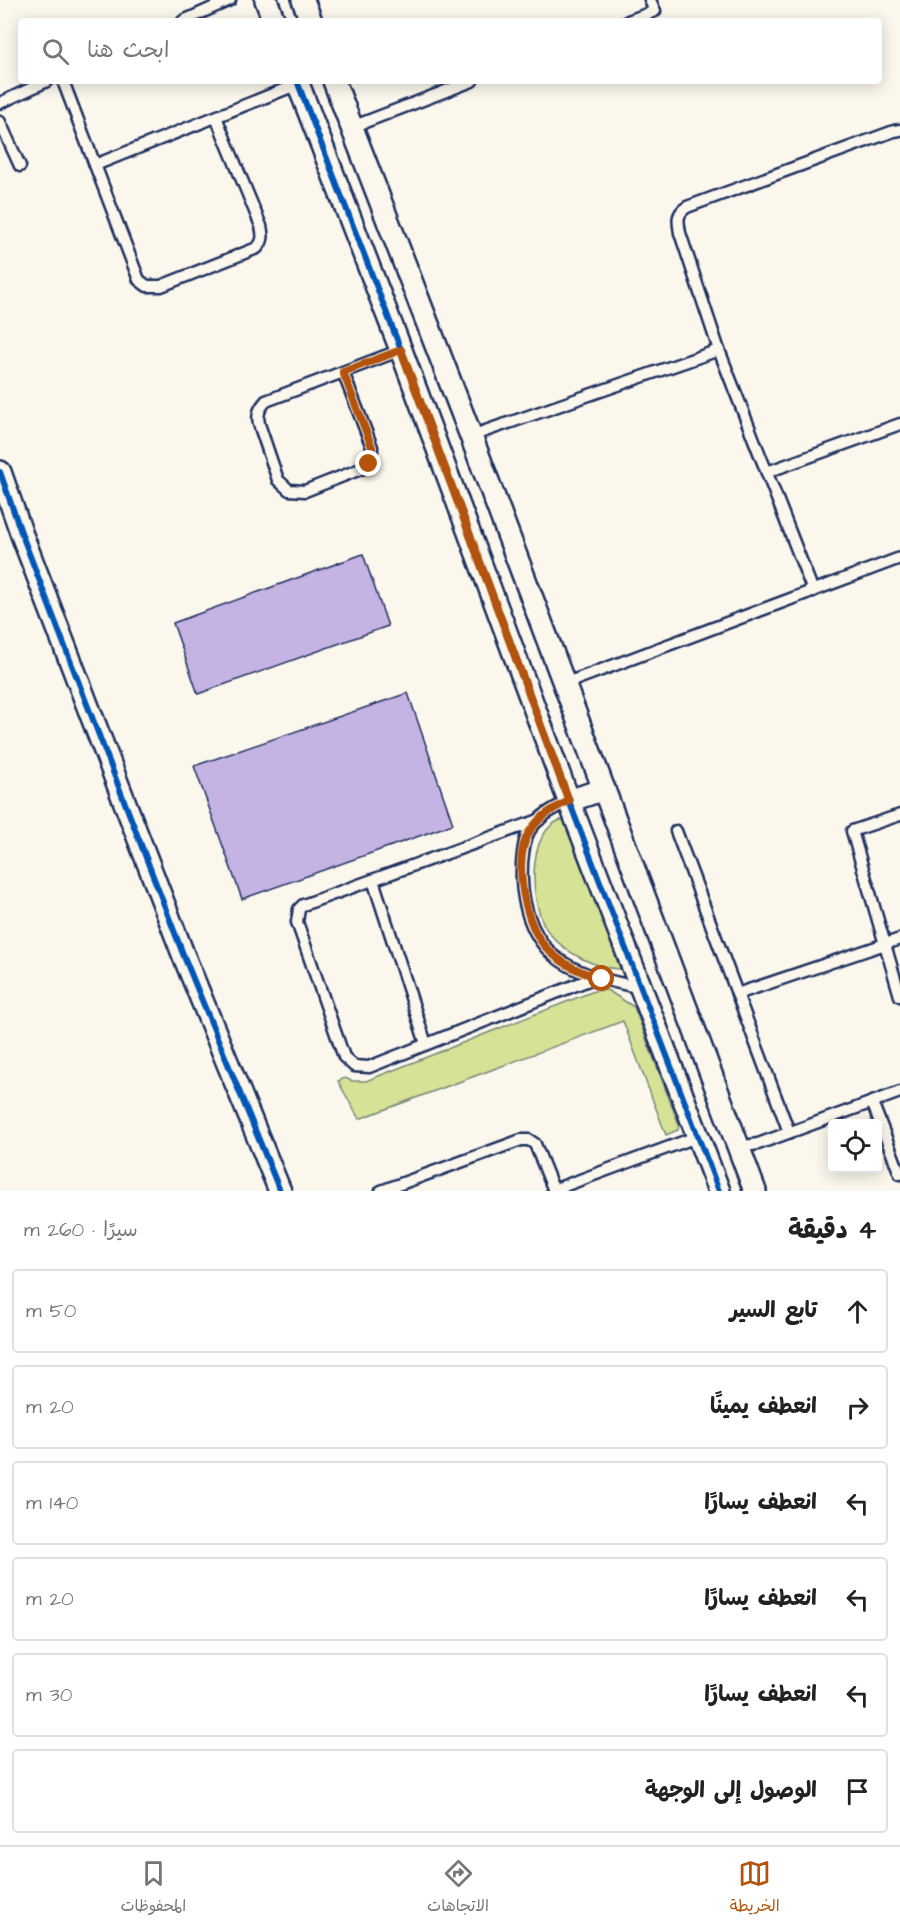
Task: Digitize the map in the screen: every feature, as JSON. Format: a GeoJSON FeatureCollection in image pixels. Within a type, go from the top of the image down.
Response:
{"type":"FeatureCollection","features":[{"type":"Feature","properties":{"kind":"street"},"geometry":{"type":"LineString","coordinates":[[266,0],[273,18]]}},
{"type":"Feature","properties":{"kind":"street"},"geometry":{"type":"LineString","coordinates":[[303,0],[310,18]]}},
{"type":"Feature","properties":{"kind":"street"},"geometry":{"type":"LineString","coordinates":[[299,84],[401,350],[569,801],[720,1191]]}},
{"type":"Feature","properties":{"kind":"street"},"geometry":{"type":"LineString","coordinates":[[335,84],[471,436],[755,1191]]}},
{"type":"Feature","properties":{"kind":"street"},"geometry":{"type":"LineString","coordinates":[[437,446],[471,436]]}},
{"type":"Feature","properties":{"kind":"street"},"geometry":{"type":"LineString","coordinates":[[0,472],[183,954],[280,1191]]}},
{"type":"Feature","properties":{"kind":"street"},"geometry":{"type":"LineString","coordinates":[[569,801],[603,789]]}},
{"type":"Feature","properties":{"kind":"street"},"geometry":{"type":"LineString","coordinates":[[641,988],[674,976]]}},
{"type":"Feature","properties":{"kind":"street"},"geometry":{"type":"LineString","coordinates":[[701,1142],[738,1147]]}},
{"type":"Feature","properties":{"kind":"lane"},"geometry":{"type":"LineString","coordinates":[[190,18],[230,0]]}},
{"type":"Feature","properties":{"kind":"lane"},"geometry":{"type":"LineString","coordinates":[[635,18],[655,10],[650,0]]}},
{"type":"Feature","properties":{"kind":"lane"},"geometry":{"type":"LineString","coordinates":[[0,102],[40,84]]}},
{"type":"Feature","properties":{"kind":"lane"},"geometry":{"type":"LineString","coordinates":[[64,84],[139,280],[153,287],[161,286],[257,248],[263,239],[261,226],[216,117]]}},
{"type":"Feature","properties":{"kind":"lane"},"geometry":{"type":"LineString","coordinates":[[95,165],[293,84]]}},
{"type":"Feature","properties":{"kind":"lane"},"geometry":{"type":"LineString","coordinates":[[352,127],[464,84]]}},
{"type":"Feature","properties":{"kind":"lane"},"geometry":{"type":"LineString","coordinates":[[0,122],[20,165]]}},
{"type":"Feature","properties":{"kind":"lane"},"geometry":{"type":"LineString","coordinates":[[813,591],[719,350],[680,233],[678,216],[681,211],[698,203],[900,130]]}},
{"type":"Feature","properties":{"kind":"lane"},"geometry":{"type":"LineString","coordinates":[[343,372],[372,447],[369,464],[305,491],[289,490],[278,480],[259,424],[260,408],[266,401],[401,350]]}},
{"type":"Feature","properties":{"kind":"lane"},"geometry":{"type":"LineString","coordinates":[[471,436],[719,350]]}},
{"type":"Feature","properties":{"kind":"lane"},"geometry":{"type":"LineString","coordinates":[[767,472],[900,424]]}},
{"type":"Feature","properties":{"kind":"lane"},"geometry":{"type":"LineString","coordinates":[[564,684],[900,558]]}},
{"type":"Feature","properties":{"kind":"lane"},"geometry":{"type":"LineString","coordinates":[[569,801],[552,809],[528,832],[523,849],[522,872],[527,913],[534,930],[554,955],[579,971],[641,988]]}},
{"type":"Feature","properties":{"kind":"lane"},"geometry":{"type":"LineString","coordinates":[[900,815],[852,831],[900,996]]}},
{"type":"Feature","properties":{"kind":"lane"},"geometry":{"type":"LineString","coordinates":[[539,820],[303,905],[299,909],[297,922],[344,1057],[350,1064],[361,1068],[369,1067],[596,977]]}},
{"type":"Feature","properties":{"kind":"lane"},"geometry":{"type":"LineString","coordinates":[[676,831],[789,1132]]}},
{"type":"Feature","properties":{"kind":"lane"},"geometry":{"type":"LineString","coordinates":[[373,880],[426,1044]]}},
{"type":"Feature","properties":{"kind":"lane"},"geometry":{"type":"LineString","coordinates":[[737,994],[900,939]]}},
{"type":"Feature","properties":{"kind":"lane"},"geometry":{"type":"LineString","coordinates":[[738,1147],[758,1144],[900,1092]]}},
{"type":"Feature","properties":{"kind":"lane"},"geometry":{"type":"LineString","coordinates":[[872,1102],[900,1174]]}},
{"type":"Feature","properties":{"kind":"lane"},"geometry":{"type":"LineString","coordinates":[[381,1191],[521,1140],[529,1140],[535,1144],[553,1191],[701,1142]]}},
{"type":"Feature","properties":{"kind":"green space"},"geometry":{"type":"Polygon","coordinates":[[[564,819],[568,820],[622,967],[619,969],[600,966],[572,953],[550,934],[543,923],[535,889],[536,853],[542,837],[551,826],[564,819]]]}},
{"type":"Feature","properties":{"kind":"green space"},"geometry":{"type":"Polygon","coordinates":[[[607,990],[634,1007],[679,1125],[678,1130],[666,1135],[623,1021],[359,1119],[338,1081],[345,1078],[352,1081],[366,1081],[594,991],[607,990]]]}},
{"type":"Feature","properties":{"kind":"building"},"geometry":{"type":"Polygon","coordinates":[[[363,554],[388,626],[198,694],[173,623],[363,554]]]}},
{"type":"Feature","properties":{"kind":"building"},"geometry":{"type":"Polygon","coordinates":[[[408,693],[453,824],[242,899],[194,766],[408,693]]]}},
{"type":"Feature","properties":{"kind":"cycle path"},"geometry":{"type":"LineString","coordinates":[[298,84],[719,1191]]}},
{"type":"Feature","properties":{"kind":"cycle path"},"geometry":{"type":"LineString","coordinates":[[0,472],[183,954],[280,1191]]}},
{"type":"Feature","properties":{"kind":"route"},"geometry":{"type":"LineString","coordinates":[[369,464],[372,447],[343,372],[401,350],[569,801],[552,809],[528,832],[523,849],[522,872],[527,913],[534,930],[554,955],[579,971],[602,979]]}}]}
